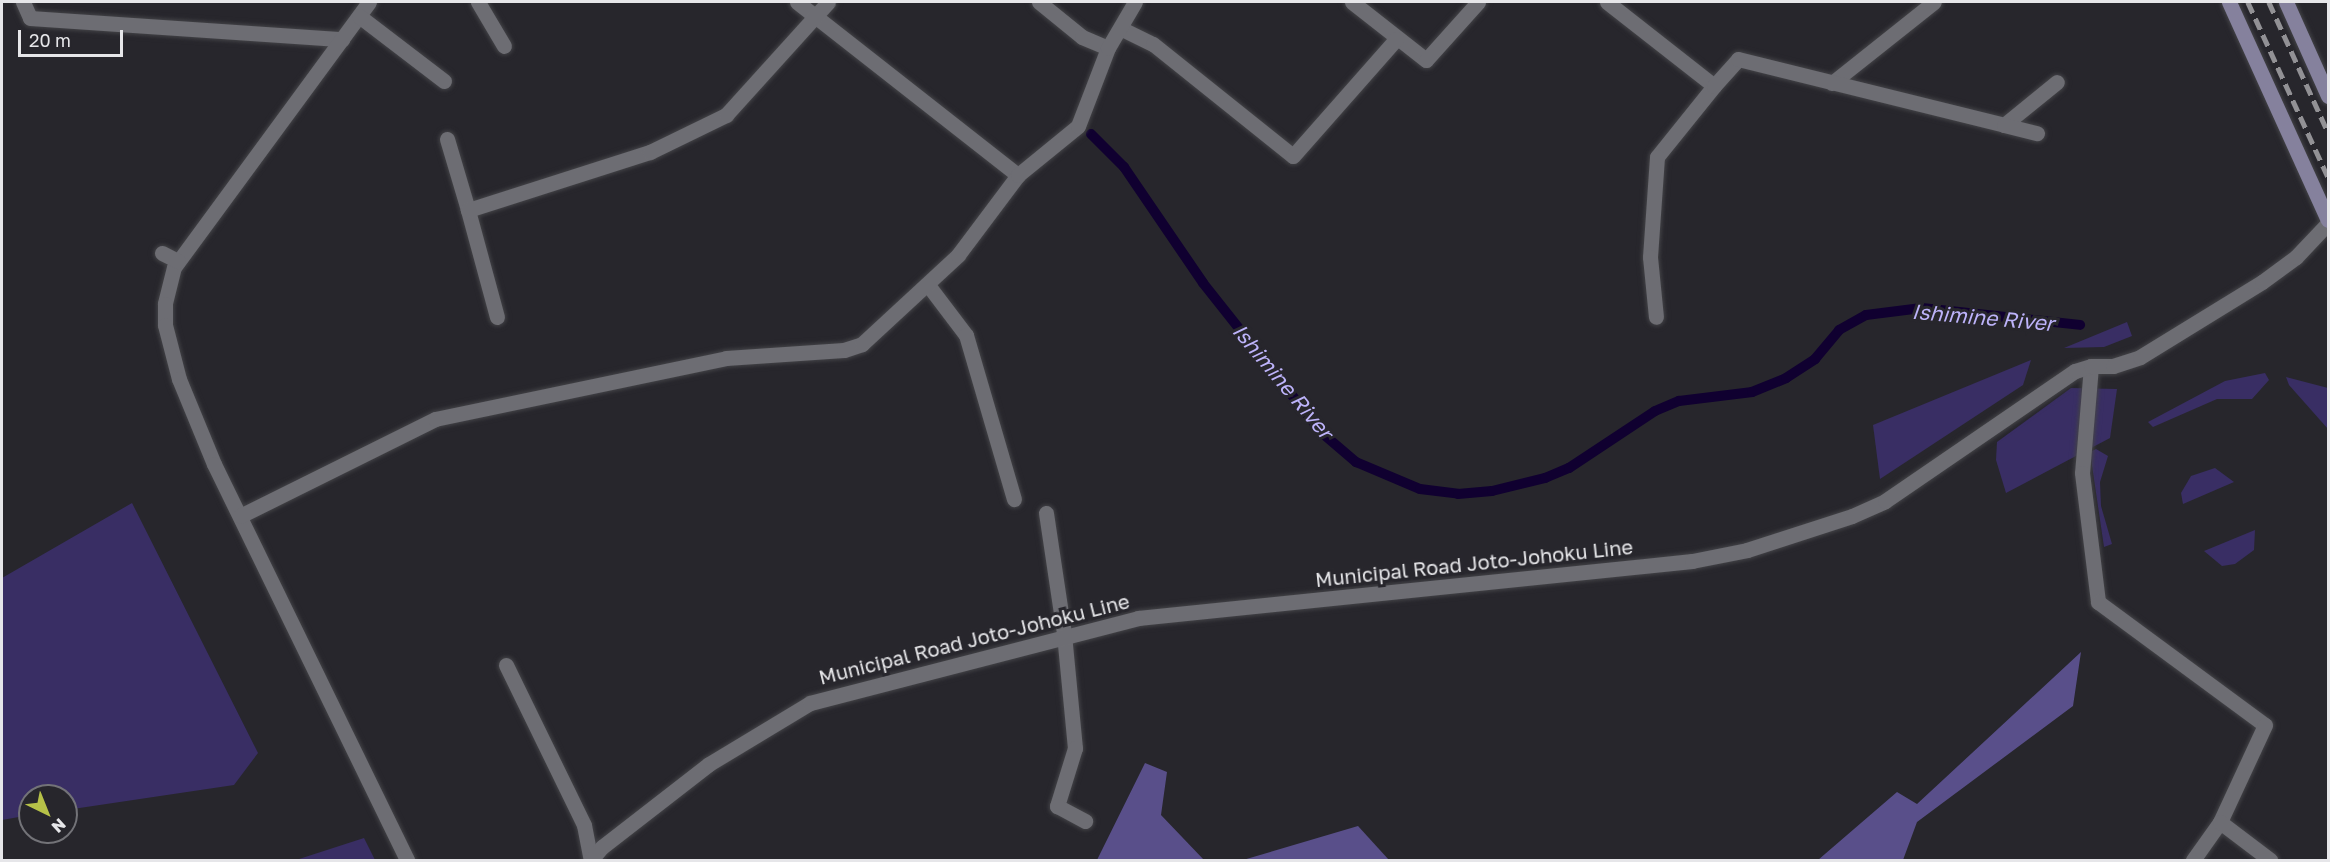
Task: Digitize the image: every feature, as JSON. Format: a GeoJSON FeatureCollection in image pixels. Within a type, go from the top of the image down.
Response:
{"type":"FeatureCollection","features":[{"type":"Feature","properties":{"kind":"street"},"geometry":{"type":"LineString","coordinates":[[23,2],[30,18],[342,39]]}},
{"type":"Feature","properties":{"kind":"street"},"geometry":{"type":"LineString","coordinates":[[369,2],[178,261],[165,304],[169,344],[194,420],[407,861]]}},
{"type":"Feature","properties":{"kind":"street"},"geometry":{"type":"LineString","coordinates":[[478,2],[504,46]]}},
{"type":"Feature","properties":{"kind":"street"},"geometry":{"type":"LineString","coordinates":[[797,2],[1018,175]]}},
{"type":"Feature","properties":{"kind":"street"},"geometry":{"type":"LineString","coordinates":[[468,210],[650,152],[726,115],[828,2]]}},
{"type":"Feature","properties":{"kind":"street"},"geometry":{"type":"LineString","coordinates":[[1039,2],[1082,37],[1107,48]]}},
{"type":"Feature","properties":{"kind":"street"},"geometry":{"type":"LineString","coordinates":[[240,516],[435,419],[726,358],[844,350],[879,332],[958,255],[1018,175],[1078,126],[1107,48],[1122,28],[1135,2]]}},
{"type":"Feature","properties":{"kind":"street"},"geometry":{"type":"LineString","coordinates":[[1352,2],[1396,39],[1426,60],[1478,2]]}},
{"type":"Feature","properties":{"kind":"street"},"geometry":{"type":"LineString","coordinates":[[1607,2],[1714,86]]}},
{"type":"Feature","properties":{"kind":"street"},"geometry":{"type":"LineString","coordinates":[[1832,83],[1934,2]]}},
{"type":"Feature","properties":{"kind":"street"},"geometry":{"type":"LineString","coordinates":[[2229,2],[2328,221]]}},
{"type":"Feature","properties":{"kind":"street"},"geometry":{"type":"LineString","coordinates":[[2286,2],[2328,96]]}},
{"type":"Feature","properties":{"kind":"street"},"geometry":{"type":"LineString","coordinates":[[359,16],[444,81]]}},
{"type":"Feature","properties":{"kind":"street"},"geometry":{"type":"LineString","coordinates":[[1122,28],[1153,44],[1293,156],[1396,39]]}},
{"type":"Feature","properties":{"kind":"street"},"geometry":{"type":"LineString","coordinates":[[1656,317],[1650,257],[1657,157],[1738,59],[2037,133]]}},
{"type":"Feature","properties":{"kind":"street"},"geometry":{"type":"LineString","coordinates":[[2004,125],[2057,82]]}},
{"type":"Feature","properties":{"kind":"street"},"geometry":{"type":"LineString","coordinates":[[447,139],[497,317]]}},
{"type":"Feature","properties":{"kind":"street","name":"Municipal Road Joto-Johoku Line"},"geometry":{"type":"LineString","coordinates":[[591,861],[602,847],[709,764],[810,703],[1064,634],[1138,618],[1692,561],[1747,550],[1852,516],[1884,501],[2075,371],[2091,366],[2113,366],[2140,357],[2262,282],[2296,257],[2328,221]]}},
{"type":"Feature","properties":{"kind":"street"},"geometry":{"type":"LineString","coordinates":[[162,254],[178,261]]}},
{"type":"Feature","properties":{"kind":"street"},"geometry":{"type":"LineString","coordinates":[[928,285],[966,335],[1014,499]]}},
{"type":"Feature","properties":{"kind":"street"},"geometry":{"type":"LineString","coordinates":[[2091,366],[2082,473],[2098,602],[2265,725],[2220,822],[2193,861]]}},
{"type":"Feature","properties":{"kind":"street"},"geometry":{"type":"LineString","coordinates":[[1046,513],[1064,634],[1075,748],[1057,806],[1085,821]]}},
{"type":"Feature","properties":{"kind":"street"},"geometry":{"type":"LineString","coordinates":[[506,665],[584,825],[591,861]]}},
{"type":"Feature","properties":{"kind":"street"},"geometry":{"type":"LineString","coordinates":[[2220,822],[2270,861]]}},
{"type":"Feature","properties":{"kind":"shaded area"},"geometry":{"type":"Polygon","coordinates":[[[2127,322],[2132,336],[2104,347],[2064,348],[2127,322]]]}},
{"type":"Feature","properties":{"kind":"shaded area"},"geometry":{"type":"Polygon","coordinates":[[[2031,360],[2023,385],[1880,479],[1873,425],[2031,360]]]}},
{"type":"Feature","properties":{"kind":"shaded area"},"geometry":{"type":"Polygon","coordinates":[[[2265,373],[2269,380],[2252,399],[2217,399],[2153,427],[2148,422],[2225,381],[2265,373]]]}},
{"type":"Feature","properties":{"kind":"shaded area"},"geometry":{"type":"Polygon","coordinates":[[[2286,377],[2328,388],[2328,429],[2289,385],[2286,377]]]}},
{"type":"Feature","properties":{"kind":"shaded area"},"geometry":{"type":"Polygon","coordinates":[[[2071,388],[2117,389],[2110,438],[2006,493],[1996,460],[1997,442],[2071,388]]]}},
{"type":"Feature","properties":{"kind":"shaded area"},"geometry":{"type":"Polygon","coordinates":[[[2096,449],[2108,456],[2100,482],[2101,506],[2112,544],[2104,547],[2090,452],[2096,449]]]}},
{"type":"Feature","properties":{"kind":"shaded area"},"geometry":{"type":"Polygon","coordinates":[[[2215,468],[2234,482],[2183,504],[2181,493],[2191,476],[2215,468]]]}},
{"type":"Feature","properties":{"kind":"shaded area"},"geometry":{"type":"Polygon","coordinates":[[[132,503],[258,753],[234,785],[78,808],[78,784],[18,784],[18,817],[2,820],[2,578],[132,503]]]}},
{"type":"Feature","properties":{"kind":"shaded area"},"geometry":{"type":"Polygon","coordinates":[[[2255,530],[2254,550],[2235,564],[2222,566],[2204,551],[2255,530]]]}},
{"type":"Feature","properties":{"kind":"shaded area"},"geometry":{"type":"Polygon","coordinates":[[[2081,652],[2073,706],[1917,822],[1903,860],[1818,860],[1897,792],[1917,804],[2081,652]]]}},
{"type":"Feature","properties":{"kind":"shaded area"},"geometry":{"type":"Polygon","coordinates":[[[1145,763],[1167,772],[1161,815],[1204,860],[1097,860],[1145,763]]]}},
{"type":"Feature","properties":{"kind":"shaded area"},"geometry":{"type":"Polygon","coordinates":[[[1358,826],[1389,860],[1243,860],[1358,826]]]}},
{"type":"Feature","properties":{"kind":"shaded area"},"geometry":{"type":"Polygon","coordinates":[[[364,838],[375,860],[296,860],[364,838]]]}},
{"type":"Feature","properties":{"kind":"waterway","name":"Ishimine River"},"geometry":{"type":"LineString","coordinates":[[1091,134],[1124,167],[1203,283],[1322,433],[1356,462],[1420,489],[1458,494],[1492,491],[1545,478],[1569,468],[1655,411],[1679,401],[1752,392],[1786,378],[1815,359],[1839,330],[1866,315],[1922,308],[2080,325]]}},
{"type":"Feature","properties":{"kind":"railway"},"geometry":{"type":"LineString","coordinates":[[2248,2],[2328,177]]}},
{"type":"Feature","properties":{"kind":"railway"},"geometry":{"type":"LineString","coordinates":[[2269,2],[2328,132]]}}]}
